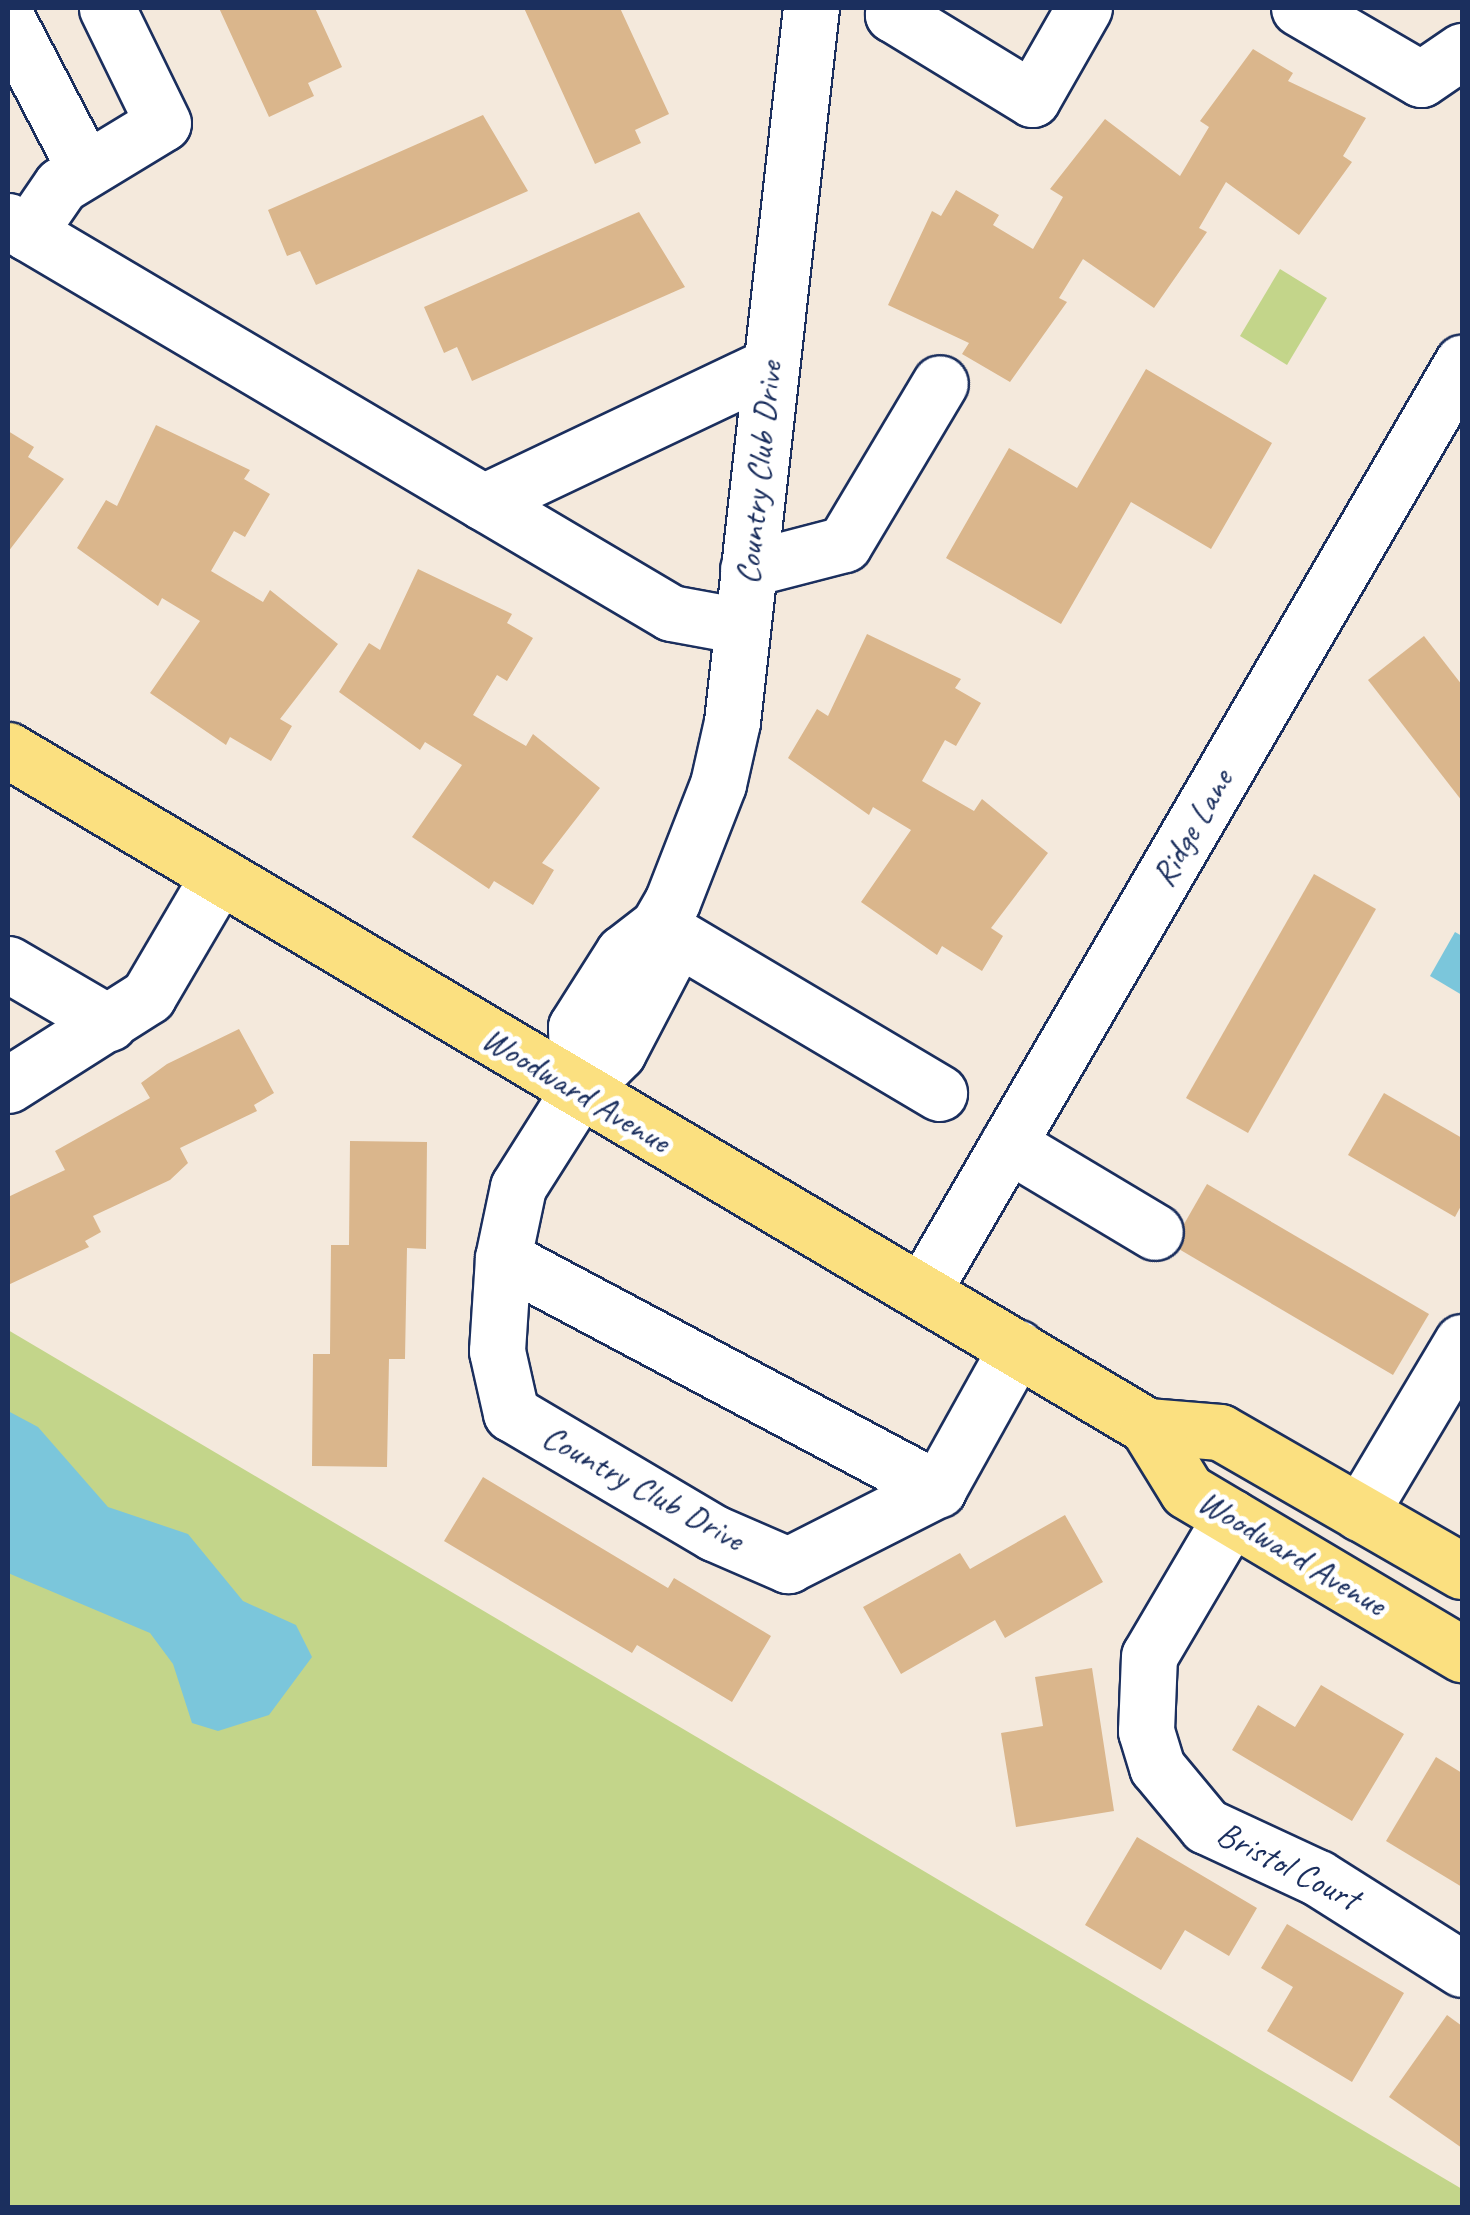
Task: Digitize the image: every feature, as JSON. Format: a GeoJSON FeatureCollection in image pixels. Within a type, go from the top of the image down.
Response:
{"type":"FeatureCollection","features":[{"type":"Feature","properties":{"kind":"main road","name":"Woodward Avenue"},"geometry":{"type":"LineString","coordinates":[[8,750],[578,1092],[1147,1426],[1220,1432],[1462,1572]]}},
{"type":"Feature","properties":{"kind":"main road","name":"Woodward Avenue"},"geometry":{"type":"LineString","coordinates":[[1147,1426],[1187,1491],[1462,1654]]}},
{"type":"Feature","properties":{"kind":"street"},"geometry":{"type":"LineString","coordinates":[[107,8],[162,123],[61,186],[18,227],[671,613],[742,626]]}},
{"type":"Feature","properties":{"kind":"street","name":"Country Club Drive"},"geometry":{"type":"LineString","coordinates":[[811,8],[742,626],[718,784],[658,926],[666,960],[618,1052],[578,1092],[518,1187],[503,1258],[497,1351],[511,1413],[714,1533],[788,1565],[938,1489]]}},
{"type":"Feature","properties":{"kind":"street"},"geometry":{"type":"LineString","coordinates":[[896,8],[892,14],[1032,100],[1084,8]]}},
{"type":"Feature","properties":{"kind":"street"},"geometry":{"type":"LineString","coordinates":[[1299,8],[1376,26],[1421,80],[1462,50]]}},
{"type":"Feature","properties":{"kind":"street"},"geometry":{"type":"LineString","coordinates":[[8,20],[85,169]]}},
{"type":"Feature","properties":{"kind":"street","name":"Ridge Lane"},"geometry":{"type":"LineString","coordinates":[[922,1292],[1462,364]]}},
{"type":"Feature","properties":{"kind":"street"},"geometry":{"type":"LineString","coordinates":[[483,502],[771,366]]}},
{"type":"Feature","properties":{"kind":"street"},"geometry":{"type":"LineString","coordinates":[[748,569],[844,544],[940,383]]}},
{"type":"Feature","properties":{"kind":"street"},"geometry":{"type":"LineString","coordinates":[[8,1085],[148,996],[219,875]]}},
{"type":"Feature","properties":{"kind":"street"},"geometry":{"type":"LineString","coordinates":[[658,926],[939,1093]]}},
{"type":"Feature","properties":{"kind":"street"},"geometry":{"type":"LineString","coordinates":[[8,964],[110,1023]]}},
{"type":"Feature","properties":{"kind":"street"},"geometry":{"type":"LineString","coordinates":[[1008,1144],[1155,1232]]}},
{"type":"Feature","properties":{"kind":"street"},"geometry":{"type":"LineString","coordinates":[[503,1258],[938,1489],[1017,1348]]}},
{"type":"Feature","properties":{"kind":"street"},"geometry":{"type":"LineString","coordinates":[[1360,1513],[1462,1342]]}},
{"type":"Feature","properties":{"kind":"street","name":"Bristol Court"},"geometry":{"type":"LineString","coordinates":[[1231,1517],[1149,1656],[1146,1731],[1158,1768],[1206,1826],[1332,1886],[1462,1969]]}},
{"type":"Feature","properties":{"kind":"green space"},"geometry":{"type":"Polygon","coordinates":[[[1280,269],[1327,298],[1287,365],[1240,336],[1280,269]]]}},
{"type":"Feature","properties":{"kind":"green space"},"geometry":{"type":"Polygon","coordinates":[[[8,1330],[1462,2189],[1462,2207],[8,2207],[8,1330]]]}},
{"type":"Feature","properties":{"kind":"water"},"geometry":{"type":"Polygon","coordinates":[[[1455,932],[1462,936],[1462,995],[1430,976],[1455,932]]]}},
{"type":"Feature","properties":{"kind":"water"},"geometry":{"type":"Polygon","coordinates":[[[8,1411],[38,1427],[108,1507],[188,1534],[243,1601],[296,1625],[312,1657],[269,1715],[218,1731],[192,1723],[173,1664],[150,1633],[8,1573],[8,1411]]]}},
{"type":"Feature","properties":{"kind":"building"},"geometry":{"type":"Polygon","coordinates":[[[219,8],[315,8],[342,67],[308,83],[314,96],[269,117],[219,8]]]}},
{"type":"Feature","properties":{"kind":"building"},"geometry":{"type":"Polygon","coordinates":[[[524,8],[620,8],[669,114],[635,130],[641,143],[595,164],[524,8]]]}},
{"type":"Feature","properties":{"kind":"building"},"geometry":{"type":"Polygon","coordinates":[[[1253,49],[1293,73],[1288,81],[1366,118],[1343,156],[1352,162],[1299,235],[1226,182],[1199,228],[1207,232],[1154,308],[1083,259],[1059,298],[1067,302],[1010,382],[962,354],[969,343],[888,305],[932,211],[941,216],[956,190],[999,215],[993,225],[1033,249],[1063,197],[1050,189],[1105,119],[1180,176],[1209,127],[1200,121],[1253,49]]]}},
{"type":"Feature","properties":{"kind":"building"},"geometry":{"type":"Polygon","coordinates":[[[483,115],[528,191],[316,285],[300,251],[287,256],[268,210],[483,115]]]}},
{"type":"Feature","properties":{"kind":"building"},"geometry":{"type":"Polygon","coordinates":[[[639,212],[685,287],[472,381],[457,347],[444,353],[424,307],[639,212]]]}},
{"type":"Feature","properties":{"kind":"building"},"geometry":{"type":"Polygon","coordinates":[[[1146,369],[1272,443],[1211,549],[1131,502],[1061,624],[946,558],[1009,448],[1077,488],[1146,369]]]}},
{"type":"Feature","properties":{"kind":"building"},"geometry":{"type":"Polygon","coordinates":[[[156,425],[250,470],[244,479],[270,494],[245,537],[234,531],[211,571],[263,602],[270,590],[338,644],[280,719],[292,726],[271,761],[230,737],[226,745],[150,693],[200,621],[162,598],[158,606],[77,548],[106,500],[117,506],[156,425]]]}},
{"type":"Feature","properties":{"kind":"building"},"geometry":{"type":"Polygon","coordinates":[[[8,431],[34,447],[28,457],[64,479],[8,552],[8,431]]]}},
{"type":"Feature","properties":{"kind":"building"},"geometry":{"type":"Polygon","coordinates":[[[418,569],[512,614],[507,623],[533,638],[507,681],[497,675],[473,715],[526,746],[533,734],[600,788],[542,863],[554,870],[533,905],[494,881],[489,889],[412,837],[462,765],[425,742],[420,750],[339,692],[369,643],[380,650],[418,569]]]}},
{"type":"Feature","properties":{"kind":"building"},"geometry":{"type":"Polygon","coordinates":[[[867,634],[961,679],[955,688],[981,703],[956,746],[945,740],[922,781],[974,811],[982,799],[1048,853],[991,928],[1003,936],[982,971],[942,946],[937,955],[861,902],[911,830],[873,807],[869,815],[788,758],[817,709],[828,716],[867,634]]]}},
{"type":"Feature","properties":{"kind":"building"},"geometry":{"type":"Polygon","coordinates":[[[1424,636],[1462,685],[1462,801],[1368,680],[1424,636]]]}},
{"type":"Feature","properties":{"kind":"building"},"geometry":{"type":"Polygon","coordinates":[[[1314,874],[1376,909],[1248,1133],[1186,1098],[1314,874]]]}},
{"type":"Feature","properties":{"kind":"building"},"geometry":{"type":"Polygon","coordinates":[[[239,1029],[274,1093],[254,1105],[257,1111],[180,1148],[188,1163],[170,1180],[93,1216],[101,1232],[85,1241],[89,1247],[8,1285],[8,1197],[65,1170],[55,1151],[150,1098],[141,1083],[167,1064],[239,1029]]]}},
{"type":"Feature","properties":{"kind":"building"},"geometry":{"type":"Polygon","coordinates":[[[1384,1093],[1462,1138],[1462,1204],[1455,1217],[1348,1155],[1384,1093]]]}},
{"type":"Feature","properties":{"kind":"building"},"geometry":{"type":"Polygon","coordinates":[[[350,1141],[427,1142],[426,1249],[407,1248],[405,1359],[389,1359],[387,1467],[312,1466],[313,1354],[330,1354],[331,1245],[349,1245],[350,1141]]]}},
{"type":"Feature","properties":{"kind":"building"},"geometry":{"type":"Polygon","coordinates":[[[1207,1184],[1429,1314],[1393,1375],[1172,1245],[1207,1184]]]}},
{"type":"Feature","properties":{"kind":"building"},"geometry":{"type":"Polygon","coordinates":[[[483,1477],[668,1588],[674,1578],[771,1636],[732,1702],[637,1645],[632,1653],[444,1541],[483,1477]]]}},
{"type":"Feature","properties":{"kind":"building"},"geometry":{"type":"Polygon","coordinates":[[[1065,1515],[1103,1582],[1005,1638],[995,1620],[901,1674],[863,1607],[960,1553],[970,1569],[1065,1515]]]}},
{"type":"Feature","properties":{"kind":"building"},"geometry":{"type":"Polygon","coordinates":[[[1092,1668],[1114,1811],[1016,1827],[1001,1733],[1043,1726],[1035,1677],[1092,1668]]]}},
{"type":"Feature","properties":{"kind":"building"},"geometry":{"type":"Polygon","coordinates":[[[1321,1685],[1404,1734],[1352,1821],[1232,1750],[1258,1705],[1295,1727],[1321,1685]]]}},
{"type":"Feature","properties":{"kind":"building"},"geometry":{"type":"Polygon","coordinates":[[[1436,1757],[1462,1773],[1462,1887],[1386,1841],[1436,1757]]]}},
{"type":"Feature","properties":{"kind":"building"},"geometry":{"type":"Polygon","coordinates":[[[1137,1837],[1257,1908],[1229,1956],[1185,1930],[1161,1970],[1085,1925],[1137,1837]]]}},
{"type":"Feature","properties":{"kind":"building"},"geometry":{"type":"Polygon","coordinates":[[[1287,1924],[1404,1993],[1352,2082],[1267,2031],[1293,1987],[1261,1968],[1287,1924]]]}},
{"type":"Feature","properties":{"kind":"building"},"geometry":{"type":"Polygon","coordinates":[[[1447,2015],[1462,2026],[1462,2148],[1389,2097],[1447,2015]]]}}]}
